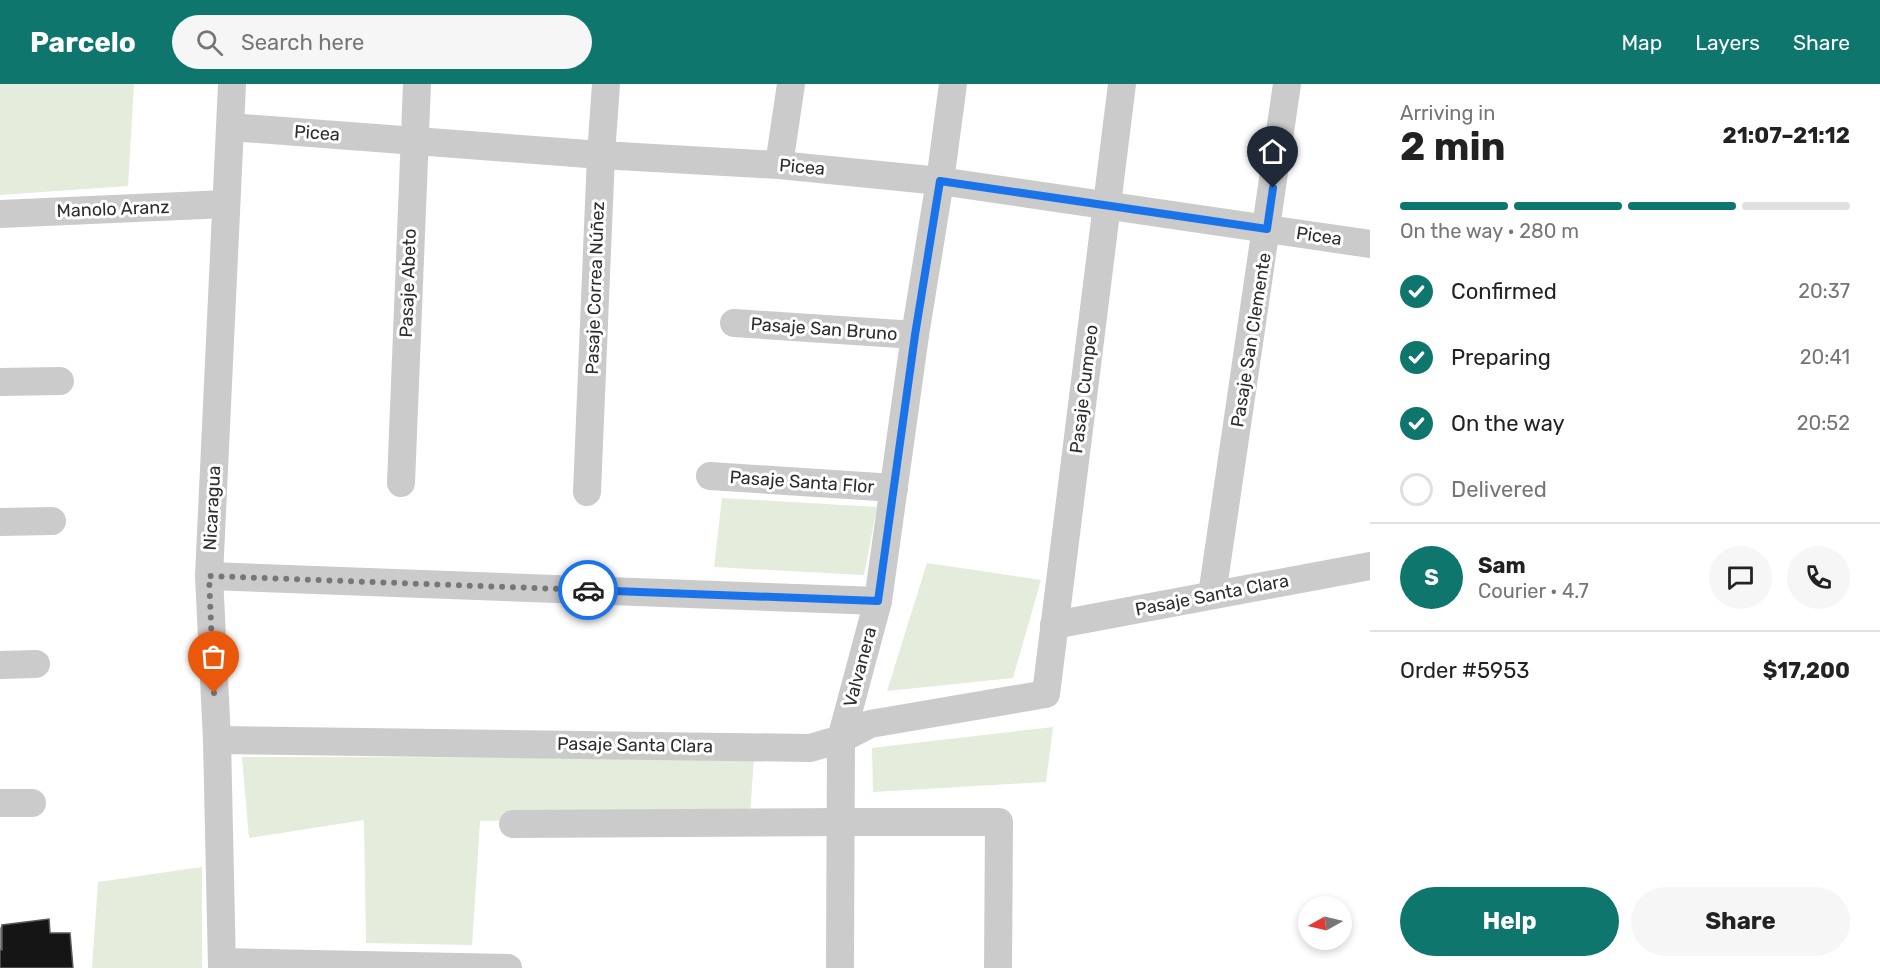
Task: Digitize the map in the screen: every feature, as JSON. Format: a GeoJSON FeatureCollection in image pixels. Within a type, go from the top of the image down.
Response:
{"type":"FeatureCollection","features":[{"type":"Feature","properties":{"kind":"street","name":"Nicaragua"},"geometry":{"type":"LineString","coordinates":[[222,965],[217,740],[209,576],[232,84]]}},
{"type":"Feature","properties":{"kind":"street","name":"Pasaje Abeto"},"geometry":{"type":"LineString","coordinates":[[401,483],[417,84]]}},
{"type":"Feature","properties":{"kind":"street","name":"Pasaje Correa Núñez"},"geometry":{"type":"LineString","coordinates":[[587,492],[606,84]]}},
{"type":"Feature","properties":{"kind":"street"},"geometry":{"type":"LineString","coordinates":[[779,165],[791,84]]}},
{"type":"Feature","properties":{"kind":"street","name":"Valvanera"},"geometry":{"type":"LineString","coordinates":[[840,968],[842,740],[878,601],[953,84]]}},
{"type":"Feature","properties":{"kind":"street","name":"Pasaje Cumpeo"},"geometry":{"type":"LineString","coordinates":[[1046,694],[1122,84]]}},
{"type":"Feature","properties":{"kind":"street","name":"Pasaje San Clemente"},"geometry":{"type":"LineString","coordinates":[[1212,595],[1287,84]]}},
{"type":"Feature","properties":{"kind":"street","name":"Picea"},"geometry":{"type":"LineString","coordinates":[[230,127],[601,155],[779,165],[940,181],[1370,244]]}},
{"type":"Feature","properties":{"kind":"street","name":"Manolo Aranz"},"geometry":{"type":"LineString","coordinates":[[0,214],[226,204]]}},
{"type":"Feature","properties":{"kind":"street","name":"Pasaje San Bruno"},"geometry":{"type":"LineString","coordinates":[[734,323],[915,335]]}},
{"type":"Feature","properties":{"kind":"street"},"geometry":{"type":"LineString","coordinates":[[0,382],[60,381]]}},
{"type":"Feature","properties":{"kind":"street","name":"Pasaje Santa Flor"},"geometry":{"type":"LineString","coordinates":[[710,476],[894,488]]}},
{"type":"Feature","properties":{"kind":"street"},"geometry":{"type":"LineString","coordinates":[[0,522],[52,521]]}},
{"type":"Feature","properties":{"kind":"street","name":"Pasaje Santa Clara"},"geometry":{"type":"LineString","coordinates":[[1054,625],[1370,566]]}},
{"type":"Feature","properties":{"kind":"street"},"geometry":{"type":"LineString","coordinates":[[209,576],[878,601]]}},
{"type":"Feature","properties":{"kind":"street"},"geometry":{"type":"LineString","coordinates":[[0,665],[36,664]]}},
{"type":"Feature","properties":{"kind":"street","name":"Pasaje Santa Clara"},"geometry":{"type":"LineString","coordinates":[[217,740],[810,748],[842,740],[870,724],[1046,694]]}},
{"type":"Feature","properties":{"kind":"street"},"geometry":{"type":"LineString","coordinates":[[0,803],[32,803]]}},
{"type":"Feature","properties":{"kind":"street"},"geometry":{"type":"LineString","coordinates":[[513,824],[999,822],[998,968]]}},
{"type":"Feature","properties":{"kind":"street"},"geometry":{"type":"LineString","coordinates":[[222,965],[508,968]]}},
{"type":"Feature","properties":{"kind":"green space"},"geometry":{"type":"Polygon","coordinates":[[[0,84],[134,84],[128,186],[0,195],[0,84]]]}},
{"type":"Feature","properties":{"kind":"green space"},"geometry":{"type":"Polygon","coordinates":[[[722,498],[877,507],[864,575],[714,567],[722,498]]]}},
{"type":"Feature","properties":{"kind":"green space"},"geometry":{"type":"Polygon","coordinates":[[[927,563],[1041,580],[1013,678],[887,691],[927,563]]]}},
{"type":"Feature","properties":{"kind":"green space"},"geometry":{"type":"Polygon","coordinates":[[[1053,727],[1046,782],[873,792],[872,748],[1053,727]]]}},
{"type":"Feature","properties":{"kind":"green space"},"geometry":{"type":"Polygon","coordinates":[[[242,757],[754,758],[750,815],[480,821],[472,945],[366,943],[364,820],[249,838],[242,757]]]}},
{"type":"Feature","properties":{"kind":"green space"},"geometry":{"type":"Polygon","coordinates":[[[202,867],[202,968],[92,968],[98,882],[202,867]]]}},
{"type":"Feature","properties":{"kind":"building"},"geometry":{"type":"Polygon","coordinates":[[[49,919],[50,933],[70,933],[73,968],[0,968],[2,925],[49,919]]]}},
{"type":"Feature","properties":{"kind":"way so far"},"geometry":{"type":"LineString","coordinates":[[214,693],[209,576],[588,590]]}},
{"type":"Feature","properties":{"kind":"route"},"geometry":{"type":"LineString","coordinates":[[588,590],[878,601],[915,335],[940,181],[1267,229],[1273,188]]}}]}
